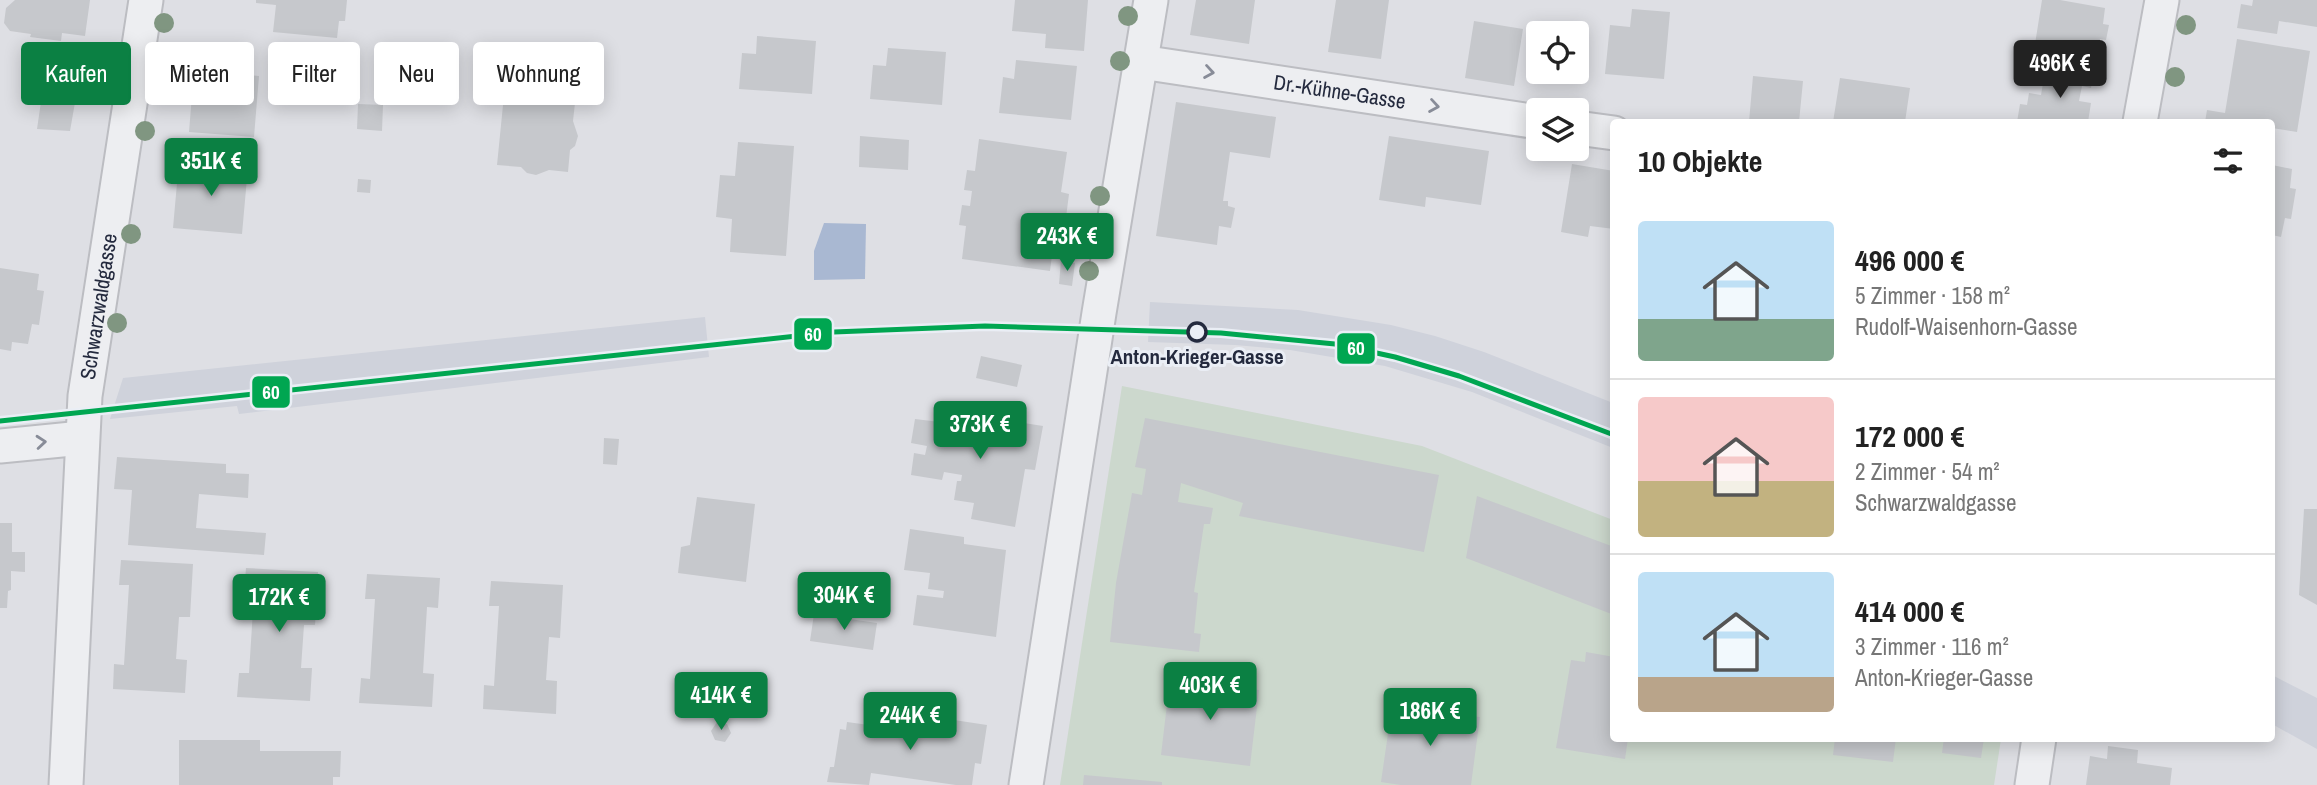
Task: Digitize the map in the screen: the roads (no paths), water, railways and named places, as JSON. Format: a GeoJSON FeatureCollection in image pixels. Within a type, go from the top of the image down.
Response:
{"type":"FeatureCollection","features":[{"type":"Feature","properties":{"kind":"street","name":"Schwarzwaldgasse"},"geometry":{"type":"LineString","coordinates":[[66,785],[85,396],[146,0]]}},
{"type":"Feature","properties":{"kind":"street"},"geometry":{"type":"LineString","coordinates":[[1026,785],[1099,313],[1151,0]]}},
{"type":"Feature","properties":{"kind":"street"},"geometry":{"type":"LineString","coordinates":[[2141,119],[2162,0]]}},
{"type":"Feature","properties":{"kind":"street","name":"Dr.-Kühne-Gasse"},"geometry":{"type":"LineString","coordinates":[[1141,62],[1526,120]]}},
{"type":"Feature","properties":{"kind":"street"},"geometry":{"type":"LineString","coordinates":[[1589,130],[1610,132]]}},
{"type":"Feature","properties":{"kind":"street"},"geometry":{"type":"LineString","coordinates":[[0,446],[82,438]]}},
{"type":"Feature","properties":{"kind":"street"},"geometry":{"type":"LineString","coordinates":[[2032,785],[2038,742]]}},
{"type":"Feature","properties":{"kind":"water"},"geometry":{"type":"Polygon","coordinates":[[[824,223],[866,224],[865,279],[814,280],[814,251],[824,223]]]}},
{"type":"Feature","properties":{"kind":"place","name":"Anton-Krieger-Gasse"},"geometry":{"type":"Point","coordinates":[1197,332]}}]}
